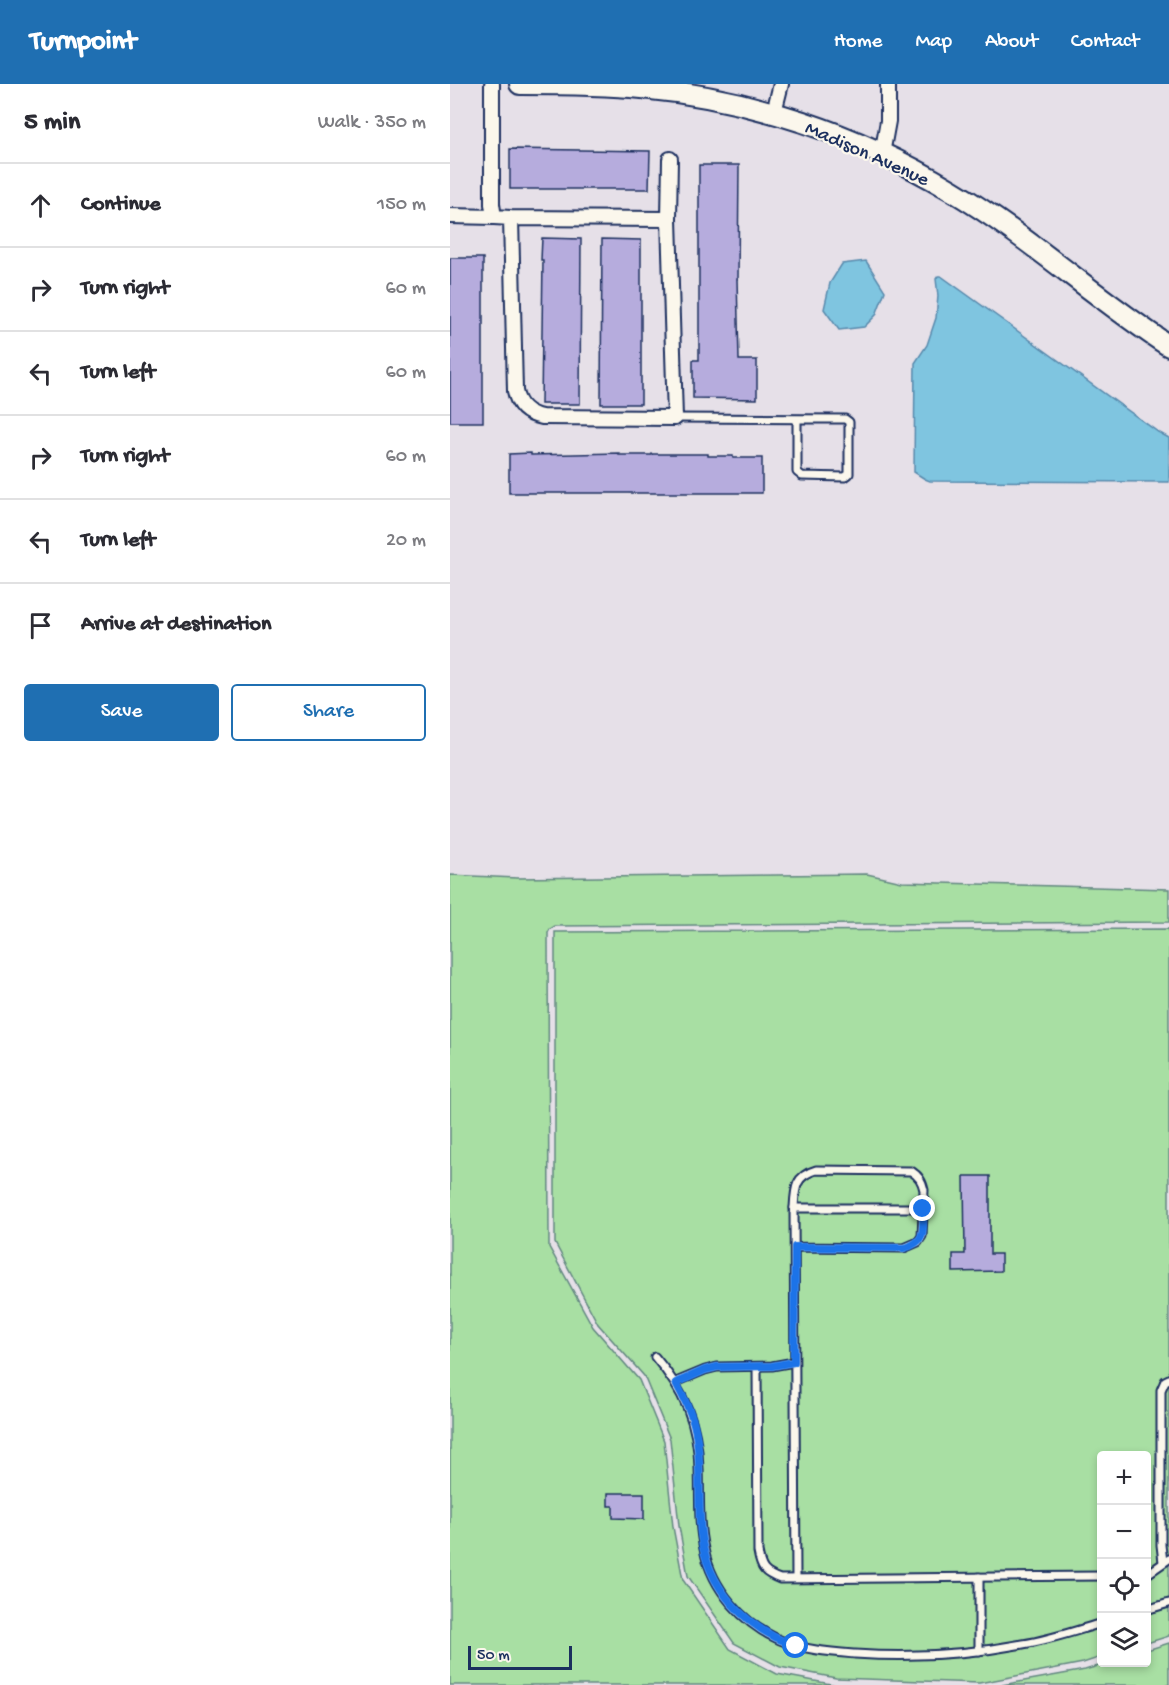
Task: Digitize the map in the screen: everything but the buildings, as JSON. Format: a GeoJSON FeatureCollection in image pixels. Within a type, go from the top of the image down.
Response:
{"type":"FeatureCollection","features":[{"type":"Feature","properties":{"kind":"main road","name":"Madison Avenue"},"geometry":{"type":"LineString","coordinates":[[519,84],[604,85],[694,95],[774,112],[828,131],[918,171],[952,191],[1169,346]]}},
{"type":"Feature","properties":{"kind":"street"},"geometry":{"type":"LineString","coordinates":[[492,84],[492,204],[494,216]]}},
{"type":"Feature","properties":{"kind":"street"},"geometry":{"type":"LineString","coordinates":[[774,112],[781,84]]}},
{"type":"Feature","properties":{"kind":"street"},"geometry":{"type":"LineString","coordinates":[[882,154],[888,121],[888,84]]}},
{"type":"Feature","properties":{"kind":"street"},"geometry":{"type":"LineString","coordinates":[[511,218],[515,391],[520,405],[534,415],[551,418],[675,418],[669,219],[670,159]]}},
{"type":"Feature","properties":{"kind":"street"},"geometry":{"type":"LineString","coordinates":[[450,216],[669,219]]}},
{"type":"Feature","properties":{"kind":"lane"},"geometry":{"type":"LineString","coordinates":[[675,418],[845,419],[849,422],[849,474],[845,477],[802,476],[797,472],[797,419]]}},
{"type":"Feature","properties":{"kind":"lane"},"geometry":{"type":"LineString","coordinates":[[795,1247],[904,1248],[918,1242],[922,1236],[924,1190],[922,1182],[911,1171],[816,1170],[802,1176],[797,1183],[794,1208],[796,1578]]}},
{"type":"Feature","properties":{"kind":"lane"},"geometry":{"type":"LineString","coordinates":[[794,1208],[923,1209]]}},
{"type":"Feature","properties":{"kind":"lane"},"geometry":{"type":"LineString","coordinates":[[655,1357],[676,1383],[694,1424],[698,1446],[701,1533],[709,1567],[725,1598],[753,1624],[780,1641],[822,1651],[916,1657],[1024,1644],[1097,1624]]}},
{"type":"Feature","properties":{"kind":"lane"},"geometry":{"type":"LineString","coordinates":[[676,1383],[717,1367],[757,1367],[794,1362]]}},
{"type":"Feature","properties":{"kind":"lane"},"geometry":{"type":"LineString","coordinates":[[757,1367],[758,1552],[763,1570],[770,1575],[780,1578],[1097,1576]]}},
{"type":"Feature","properties":{"kind":"lane"},"geometry":{"type":"LineString","coordinates":[[1151,1572],[1166,1561],[1161,1545],[1161,1390],[1165,1381],[1169,1379]]}},
{"type":"Feature","properties":{"kind":"lane"},"geometry":{"type":"LineString","coordinates":[[979,1577],[979,1651]]}},
{"type":"Feature","properties":{"kind":"lane"},"geometry":{"type":"LineString","coordinates":[[1151,1608],[1169,1603]]}},
{"type":"Feature","properties":{"kind":"green space"},"geometry":{"type":"Polygon","coordinates":[[[867,874],[902,882],[1169,889],[1169,922],[555,926],[548,933],[549,1247],[593,1327],[639,1380],[664,1441],[673,1527],[683,1580],[730,1649],[777,1674],[836,1685],[450,1685],[450,875],[517,878],[867,874]]]}},
{"type":"Feature","properties":{"kind":"green space"},"geometry":{"type":"Polygon","coordinates":[[[1169,929],[1169,1636],[1151,1642],[1151,1451],[1097,1451],[1097,1658],[979,1683],[836,1678],[780,1667],[734,1643],[688,1576],[679,1526],[670,1439],[644,1376],[598,1324],[555,1243],[555,932],[1169,929]]]}},
{"type":"Feature","properties":{"kind":"green space"},"geometry":{"type":"Polygon","coordinates":[[[1169,1643],[1169,1685],[1002,1685],[1097,1666],[1151,1667],[1151,1649],[1169,1643]]]}},
{"type":"Feature","properties":{"kind":"water"},"geometry":{"type":"Polygon","coordinates":[[[866,261],[885,291],[876,315],[864,327],[839,330],[824,309],[830,283],[842,264],[866,261]]]}},
{"type":"Feature","properties":{"kind":"water"},"geometry":{"type":"Polygon","coordinates":[[[938,276],[1169,438],[1169,482],[930,481],[914,472],[915,363],[927,345],[936,318],[938,296],[936,279],[938,276]]]}},
{"type":"Feature","properties":{"kind":"route"},"geometry":{"type":"LineString","coordinates":[[796,1646],[767,1634],[739,1612],[725,1598],[709,1567],[701,1533],[698,1446],[694,1424],[676,1383],[717,1367],[757,1367],[794,1362],[795,1247],[904,1248],[918,1242],[922,1236],[923,1209]]}}]}
